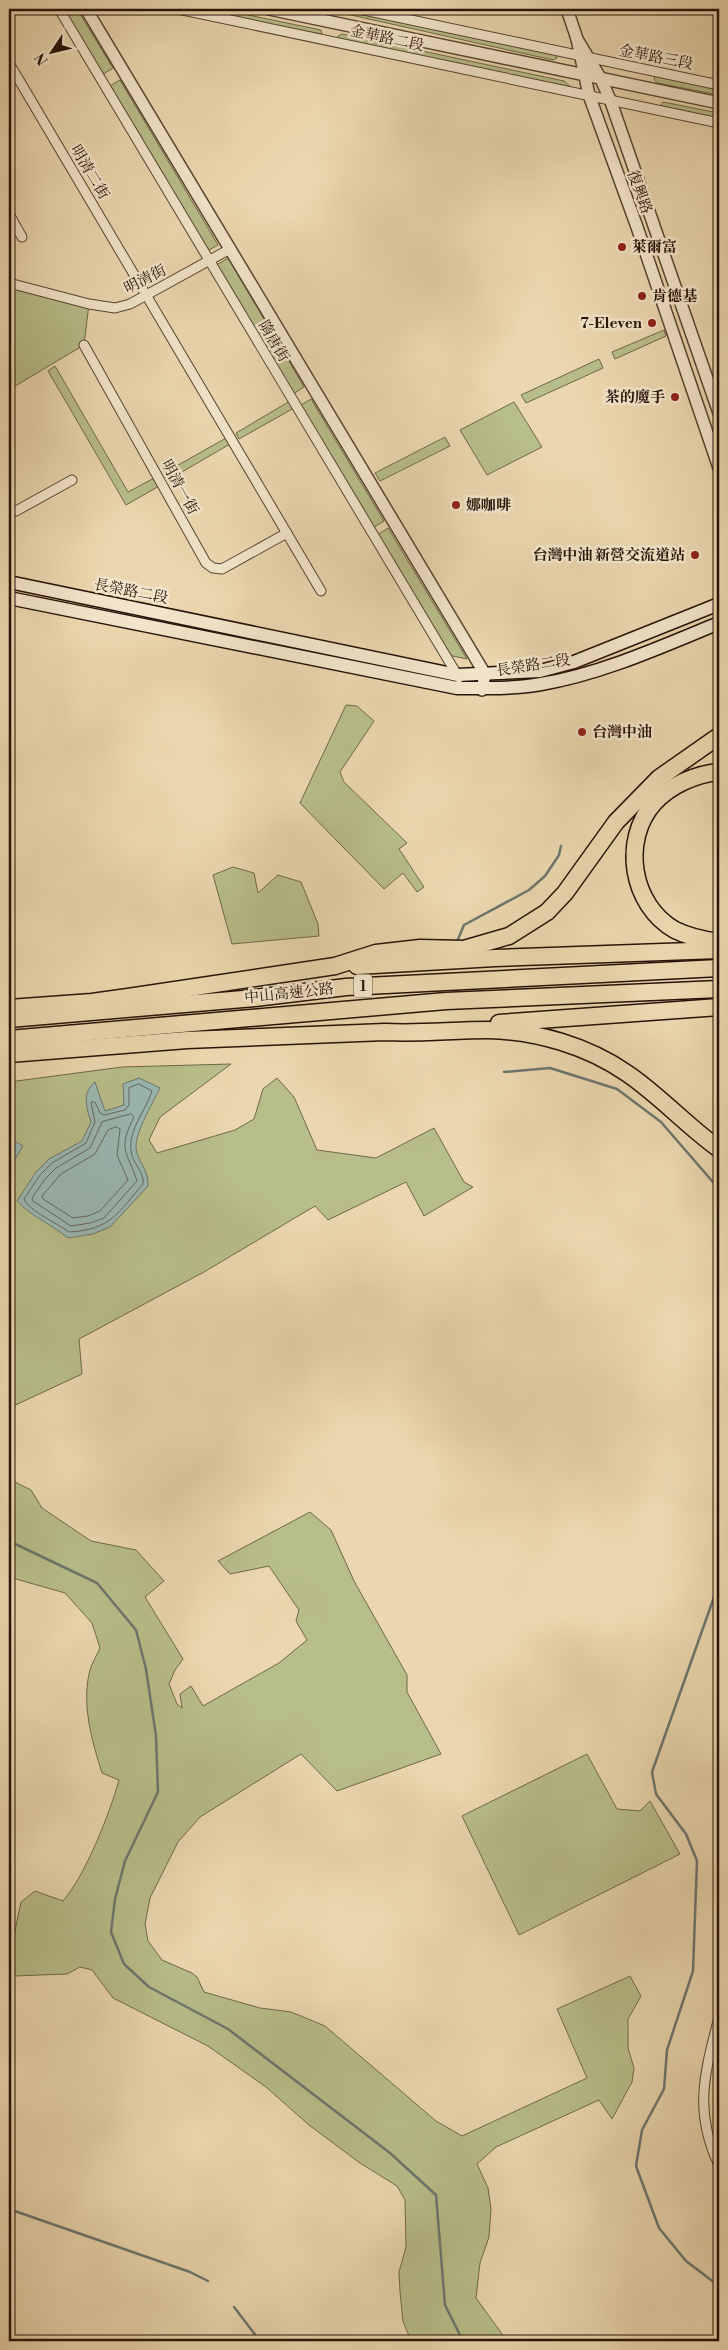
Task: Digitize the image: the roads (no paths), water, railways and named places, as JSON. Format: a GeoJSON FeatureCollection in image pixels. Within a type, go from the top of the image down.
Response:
{"type":"FeatureCollection","features":[{"type":"Feature","properties":{"kind":"highway"},"geometry":{"type":"LineString","coordinates":[[335,966],[376,953],[420,948],[464,949],[509,936],[527,926],[547,912],[565,892],[616,822],[636,800],[659,778],[719,736]]}},
{"type":"Feature","properties":{"kind":"highway"},"geometry":{"type":"LineString","coordinates":[[719,772],[691,778],[671,788],[654,802],[641,827],[634,852],[635,870],[640,888],[648,904],[661,919],[674,929],[695,938],[719,942]]}},
{"type":"Feature","properties":{"kind":"highway"},"geometry":{"type":"LineString","coordinates":[[9,1008],[92,1002],[335,966],[621,952],[719,950]]}},
{"type":"Feature","properties":{"kind":"highway","name":"中山高速公路"},"geometry":{"type":"LineString","coordinates":[[9,1019],[255,998],[346,987],[719,968]]}},
{"type":"Feature","properties":{"kind":"highway","name":"中山高速公路"},"geometry":{"type":"LineString","coordinates":[[9,1039],[446,1000],[719,989]]}},
{"type":"Feature","properties":{"kind":"highway"},"geometry":{"type":"LineString","coordinates":[[385,1032],[401,1028],[552,1020],[719,1007]]}},
{"type":"Feature","properties":{"kind":"highway"},"geometry":{"type":"LineString","coordinates":[[9,1054],[187,1040],[385,1032],[489,1030],[525,1034],[580,1048],[627,1073],[719,1149]]}},
{"type":"Feature","properties":{"kind":"main road","name":"長榮路二段"},"geometry":{"type":"LineString","coordinates":[[9,582],[232,628],[346,659],[465,688],[482,690],[541,684],[580,674],[665,645],[719,623]]}},
{"type":"Feature","properties":{"kind":"main road"},"geometry":{"type":"LineString","coordinates":[[22,601],[23,585]]}},
{"type":"Feature","properties":{"kind":"main road","name":"長榮路二段"},"geometry":{"type":"LineString","coordinates":[[9,598],[229,642],[457,676],[540,671],[574,662],[719,604]]}},
{"type":"Feature","properties":{"kind":"main road"},"geometry":{"type":"LineString","coordinates":[[229,642],[232,628]]}},
{"type":"Feature","properties":{"kind":"street","name":"隋唐街"},"geometry":{"type":"LineString","coordinates":[[59,9],[465,688]]}},
{"type":"Feature","properties":{"kind":"street","name":"隋唐街"},"geometry":{"type":"LineString","coordinates":[[86,9],[485,674]]}},
{"type":"Feature","properties":{"kind":"street","name":"金華路二段"},"geometry":{"type":"LineString","coordinates":[[178,9],[498,78],[589,95]]}},
{"type":"Feature","properties":{"kind":"street","name":"金華路二段"},"geometry":{"type":"LineString","coordinates":[[269,9],[600,79]]}},
{"type":"Feature","properties":{"kind":"street","name":"金華路二段"},"geometry":{"type":"LineString","coordinates":[[359,9],[583,57]]}},
{"type":"Feature","properties":{"kind":"street","name":"復興路"},"geometry":{"type":"LineString","coordinates":[[567,9],[583,57],[589,95],[640,236],[719,468]]}},
{"type":"Feature","properties":{"kind":"street","name":"復興路"},"geometry":{"type":"LineString","coordinates":[[583,57],[600,79],[611,102],[719,413]]}},
{"type":"Feature","properties":{"kind":"street","name":"金華路三段"},"geometry":{"type":"LineString","coordinates":[[583,57],[719,84]]}},
{"type":"Feature","properties":{"kind":"street","name":"明清二街"},"geometry":{"type":"LineString","coordinates":[[9,63],[147,295]]}},
{"type":"Feature","properties":{"kind":"street"},"geometry":{"type":"LineString","coordinates":[[600,79],[719,103]]}},
{"type":"Feature","properties":{"kind":"street"},"geometry":{"type":"LineString","coordinates":[[589,95],[611,102],[719,123]]}},
{"type":"Feature","properties":{"kind":"street"},"geometry":{"type":"LineString","coordinates":[[9,214],[22,237]]}},
{"type":"Feature","properties":{"kind":"street","name":"明清街"},"geometry":{"type":"LineString","coordinates":[[9,283],[89,304],[115,308],[130,304],[230,249]]}},
{"type":"Feature","properties":{"kind":"street"},"geometry":{"type":"LineString","coordinates":[[147,295],[321,591]]}},
{"type":"Feature","properties":{"kind":"street","name":"明清一街"},"geometry":{"type":"LineString","coordinates":[[84,345],[206,563],[213,568],[222,570],[287,533]]}},
{"type":"Feature","properties":{"kind":"street"},"geometry":{"type":"LineString","coordinates":[[9,512],[16,511],[72,480]]}},
{"type":"Feature","properties":{"kind":"street"},"geometry":{"type":"LineString","coordinates":[[482,690],[485,674]]}},
{"type":"Feature","properties":{"kind":"street"},"geometry":{"type":"LineString","coordinates":[[719,2017],[706,2066],[702,2097],[708,2140],[719,2165]]}},
{"type":"Feature","properties":{"kind":"water"},"geometry":{"type":"Polygon","coordinates":[[[139,1078],[160,1088],[140,1130],[136,1147],[147,1177],[148,1186],[110,1227],[93,1234],[68,1238],[29,1212],[17,1201],[36,1172],[49,1159],[82,1141],[91,1122],[86,1100],[91,1086],[95,1082],[105,1111],[124,1105],[123,1084],[139,1078]]]}},
{"type":"Feature","properties":{"kind":"water"},"geometry":{"type":"Polygon","coordinates":[[[9,1138],[23,1146],[9,1169],[9,1138]]]}},
{"type":"Feature","properties":{"kind":"waterway"},"geometry":{"type":"LineString","coordinates":[[456,944],[464,925],[529,890],[545,876],[559,855],[561,846]]}},
{"type":"Feature","properties":{"kind":"waterway"},"geometry":{"type":"LineString","coordinates":[[504,1072],[550,1068],[617,1089],[661,1122],[719,1189]]}},
{"type":"Feature","properties":{"kind":"waterway"},"geometry":{"type":"LineString","coordinates":[[9,1541],[97,1583],[136,1630],[146,1669],[156,1736],[158,1792],[125,1861],[115,1899],[111,1932],[124,1964],[149,1987],[228,2029],[390,2153],[436,2195],[445,2305],[463,2341]]}},
{"type":"Feature","properties":{"kind":"waterway"},"geometry":{"type":"LineString","coordinates":[[719,1583],[652,1772],[656,1794],[686,1834],[697,1861],[693,1971],[667,2050],[664,2089],[642,2130],[636,2166],[659,2228],[686,2261],[719,2286]]}},
{"type":"Feature","properties":{"kind":"waterway"},"geometry":{"type":"LineString","coordinates":[[9,2209],[190,2272],[208,2281]]}},
{"type":"Feature","properties":{"kind":"waterway"},"geometry":{"type":"LineString","coordinates":[[234,2307],[260,2341]]}},
{"type":"Feature","properties":{"kind":"place","name":"萊爾富"},"geometry":{"type":"Point","coordinates":[622,247]}},
{"type":"Feature","properties":{"kind":"place","name":"肯德基"},"geometry":{"type":"Point","coordinates":[642,296]}},
{"type":"Feature","properties":{"kind":"place","name":"7-Eleven"},"geometry":{"type":"Point","coordinates":[652,323]}},
{"type":"Feature","properties":{"kind":"place","name":"茶的魔手"},"geometry":{"type":"Point","coordinates":[675,397]}},
{"type":"Feature","properties":{"kind":"place","name":"娜咖啡"},"geometry":{"type":"Point","coordinates":[456,505]}},
{"type":"Feature","properties":{"kind":"place","name":"台灣中油 新營交流道站"},"geometry":{"type":"Point","coordinates":[695,555]}},
{"type":"Feature","properties":{"kind":"place","name":"台灣中油"},"geometry":{"type":"Point","coordinates":[582,732]}}]}
